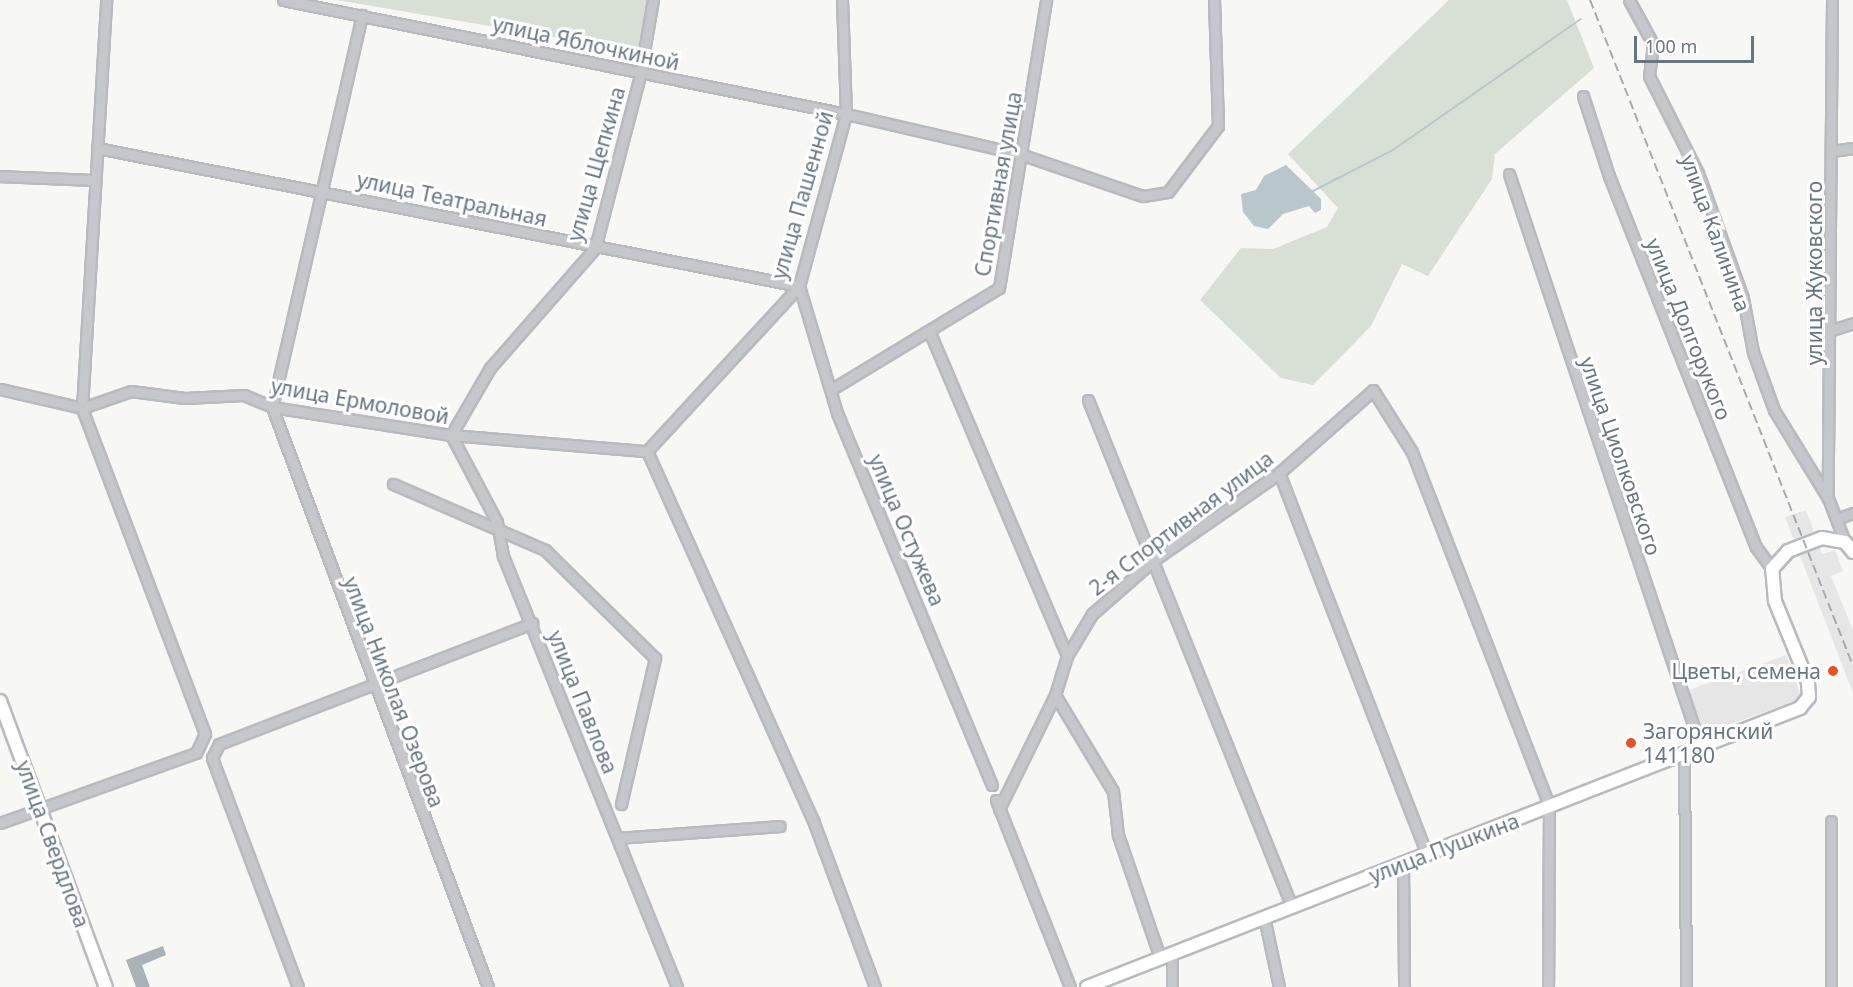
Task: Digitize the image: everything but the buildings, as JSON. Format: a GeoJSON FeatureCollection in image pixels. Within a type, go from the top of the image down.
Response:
{"type":"FeatureCollection","features":[{"type":"Feature","properties":{"kind":"main road"},"geometry":{"type":"LineString","coordinates":[[1772,569],[1788,551],[1809,542],[1833,538],[1849,547]]}},
{"type":"Feature","properties":{"kind":"main road","name":"улица Пушкина"},"geometry":{"type":"LineString","coordinates":[[1087,987],[1800,708],[1809,697],[1808,682],[1775,601],[1772,569]]}},
{"type":"Feature","properties":{"kind":"main road","name":"улица Свердлова"},"geometry":{"type":"LineString","coordinates":[[0,701],[106,987]]}},
{"type":"Feature","properties":{"kind":"street"},"geometry":{"type":"LineString","coordinates":[[0,823],[196,753],[205,734],[82,408],[106,0]]}},
{"type":"Feature","properties":{"kind":"street","name":"улица Яблочкиной"},"geometry":{"type":"LineString","coordinates":[[283,0],[640,75],[846,114],[1023,154],[1143,196],[1168,192],[1220,118],[1214,0]]}},
{"type":"Feature","properties":{"kind":"street","name":"улица Щепкина"},"geometry":{"type":"LineString","coordinates":[[451,435],[490,368],[595,248],[640,75],[653,0]]}},
{"type":"Feature","properties":{"kind":"street","name":"улица Пашенной"},"geometry":{"type":"LineString","coordinates":[[647,451],[799,286],[846,114],[842,0]]}},
{"type":"Feature","properties":{"kind":"street","name":"Спортивная улица"},"geometry":{"type":"LineString","coordinates":[[832,389],[930,333],[999,288],[1023,154],[1046,0]]}},
{"type":"Feature","properties":{"kind":"street","name":"улица Калинина"},"geometry":{"type":"LineString","coordinates":[[1629,0],[1653,44],[1649,76],[1698,173],[1743,298],[1753,352],[1774,410],[1828,498]]}},
{"type":"Feature","properties":{"kind":"street","name":"улица Жуковского"},"geometry":{"type":"LineString","coordinates":[[1828,498],[1832,330],[1832,0]]}},
{"type":"Feature","properties":{"kind":"street"},"geometry":{"type":"LineString","coordinates":[[272,407],[362,15]]}},
{"type":"Feature","properties":{"kind":"street","name":"улица Долгорукого"},"geometry":{"type":"LineString","coordinates":[[1583,96],[1613,187],[1756,547],[1772,569]]}},
{"type":"Feature","properties":{"kind":"street","name":"улица Театральная"},"geometry":{"type":"LineString","coordinates":[[97,148],[322,189],[595,248],[799,286]]}},
{"type":"Feature","properties":{"kind":"street"},"geometry":{"type":"LineString","coordinates":[[1832,151],[1853,148]]}},
{"type":"Feature","properties":{"kind":"street","name":"улица Циолковского"},"geometry":{"type":"LineString","coordinates":[[1509,174],[1701,748]]}},
{"type":"Feature","properties":{"kind":"street"},"geometry":{"type":"LineString","coordinates":[[0,176],[95,180]]}},
{"type":"Feature","properties":{"kind":"street","name":"улица Остужева"},"geometry":{"type":"LineString","coordinates":[[799,286],[832,389],[992,785]]}},
{"type":"Feature","properties":{"kind":"street"},"geometry":{"type":"LineString","coordinates":[[1832,330],[1853,323]]}},
{"type":"Feature","properties":{"kind":"street"},"geometry":{"type":"LineString","coordinates":[[930,333],[1067,656]]}},
{"type":"Feature","properties":{"kind":"street"},"geometry":{"type":"LineString","coordinates":[[0,389],[82,408]]}},
{"type":"Feature","properties":{"kind":"street","name":"2-я Спортивная улица"},"geometry":{"type":"LineString","coordinates":[[1070,987],[998,805],[1054,695],[1067,656],[1092,614],[1154,560],[1279,473],[1373,390],[1412,452],[1549,806]]}},
{"type":"Feature","properties":{"kind":"street","name":"улица Ермоловой"},"geometry":{"type":"LineString","coordinates":[[82,408],[131,391],[185,398],[244,395],[272,407],[451,435],[647,451]]}},
{"type":"Feature","properties":{"kind":"street"},"geometry":{"type":"LineString","coordinates":[[1088,400],[1122,494],[1154,560],[1292,907]]}},
{"type":"Feature","properties":{"kind":"street","name":"улица Николая Озерова"},"geometry":{"type":"LineString","coordinates":[[272,407],[371,683],[488,987]]}},
{"type":"Feature","properties":{"kind":"street","name":"улица Павлова"},"geometry":{"type":"LineString","coordinates":[[451,435],[499,530],[503,556],[532,623],[677,987]]}},
{"type":"Feature","properties":{"kind":"street"},"geometry":{"type":"LineString","coordinates":[[647,451],[814,823],[875,987]]}},
{"type":"Feature","properties":{"kind":"street"},"geometry":{"type":"LineString","coordinates":[[1279,473],[1427,855]]}},
{"type":"Feature","properties":{"kind":"street"},"geometry":{"type":"LineString","coordinates":[[393,484],[545,550],[655,658],[621,804]]}},
{"type":"Feature","properties":{"kind":"street"},"geometry":{"type":"LineString","coordinates":[[1828,498],[1839,518],[1849,547]]}},
{"type":"Feature","properties":{"kind":"street"},"geometry":{"type":"LineString","coordinates":[[1839,518],[1853,513]]}},
{"type":"Feature","properties":{"kind":"street"},"geometry":{"type":"LineString","coordinates":[[298,987],[212,758],[219,744],[371,683],[532,623]]}},
{"type":"Feature","properties":{"kind":"street"},"geometry":{"type":"LineString","coordinates":[[1054,695],[1113,791],[1121,845],[1166,956],[1172,987]]}},
{"type":"Feature","properties":{"kind":"street"},"geometry":{"type":"LineString","coordinates":[[1684,754],[1686,987]]}},
{"type":"Feature","properties":{"kind":"street"},"geometry":{"type":"LineString","coordinates":[[1548,987],[1549,806]]}},
{"type":"Feature","properties":{"kind":"street"},"geometry":{"type":"LineString","coordinates":[[1831,821],[1831,987]]}},
{"type":"Feature","properties":{"kind":"street"},"geometry":{"type":"LineString","coordinates":[[618,838],[780,826]]}},
{"type":"Feature","properties":{"kind":"street"},"geometry":{"type":"LineString","coordinates":[[1403,864],[1404,987]]}},
{"type":"Feature","properties":{"kind":"street"},"geometry":{"type":"LineString","coordinates":[[1264,917],[1279,987]]}},
{"type":"Feature","properties":{"kind":"shaded area"},"geometry":{"type":"Polygon","coordinates":[[[337,0],[649,0],[641,52],[337,0]]]}},
{"type":"Feature","properties":{"kind":"shaded area"},"geometry":{"type":"Polygon","coordinates":[[[1449,0],[1567,0],[1594,68],[1495,154],[1492,179],[1428,276],[1402,264],[1371,326],[1313,385],[1281,378],[1200,300],[1241,248],[1273,249],[1327,227],[1338,208],[1288,154],[1449,0]]]}},
{"type":"Feature","properties":{"kind":"shaded area"},"geometry":{"type":"Polygon","coordinates":[[[1286,165],[1321,199],[1321,210],[1315,213],[1309,206],[1283,214],[1268,229],[1254,226],[1243,212],[1241,194],[1256,190],[1264,176],[1286,165]]]}},
{"type":"Feature","properties":{"kind":"shaded area"},"geometry":{"type":"Polygon","coordinates":[[[1806,510],[1822,554],[1835,550],[1843,571],[1831,576],[1853,630],[1853,693],[1785,517],[1806,510]]]}},
{"type":"Feature","properties":{"kind":"shaded area"},"geometry":{"type":"Polygon","coordinates":[[[1786,655],[1802,698],[1704,734],[1688,691],[1786,655]]]}},
{"type":"Feature","properties":{"kind":"waterway"},"geometry":{"type":"LineString","coordinates":[[1309,193],[1393,150],[1581,19]]}},
{"type":"Feature","properties":{"kind":"railway"},"geometry":{"type":"LineString","coordinates":[[1590,0],[1853,666]]}},
{"type":"Feature","properties":{"kind":"place","name":"Цветы, семена"},"geometry":{"type":"Point","coordinates":[1833,671]}},
{"type":"Feature","properties":{"kind":"place","name":"Загорянский 141180"},"geometry":{"type":"Point","coordinates":[1631,743]}}]}
